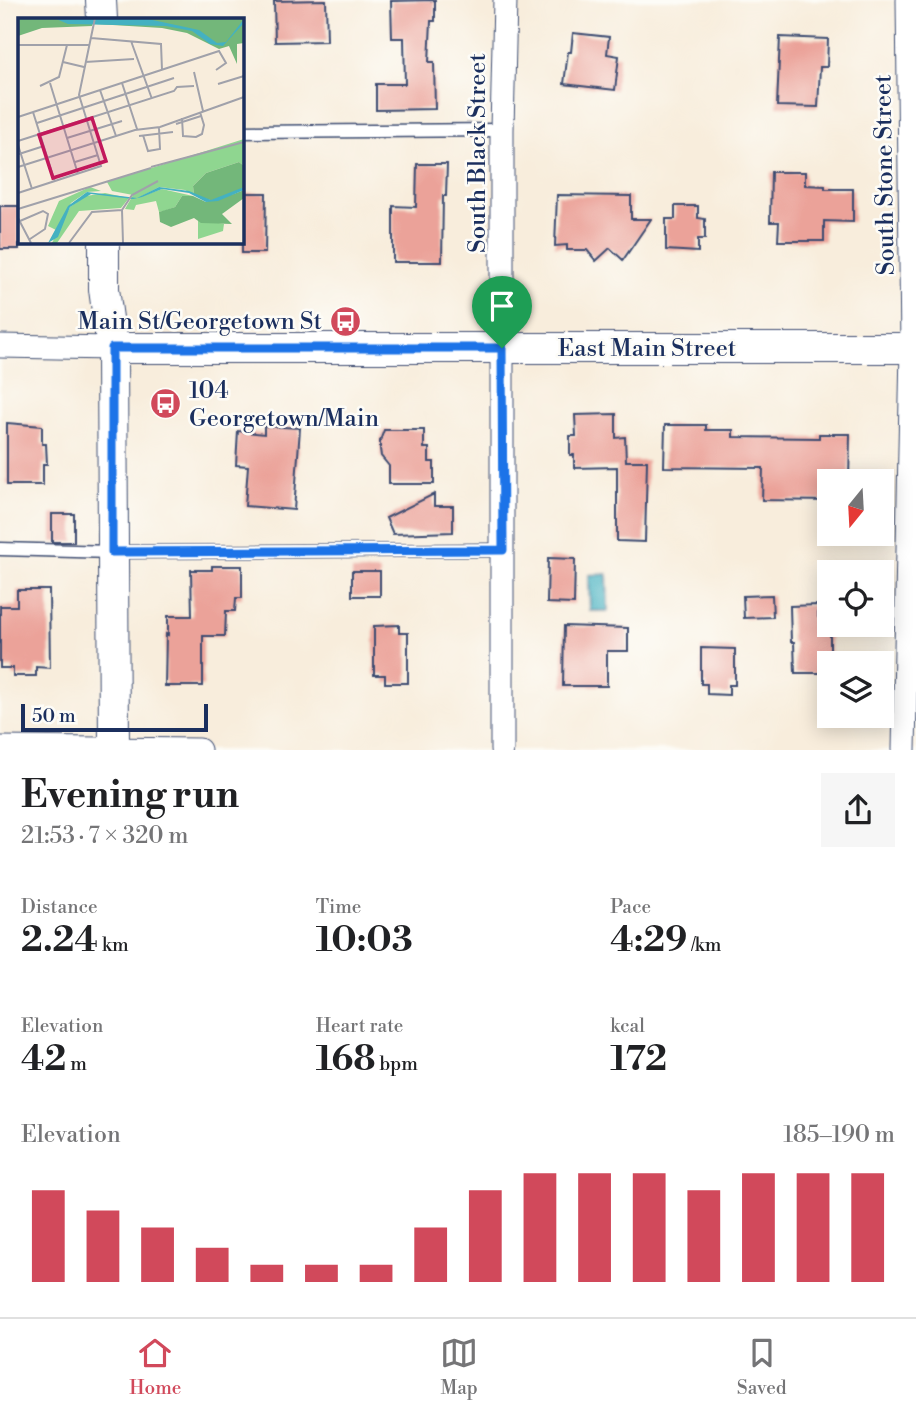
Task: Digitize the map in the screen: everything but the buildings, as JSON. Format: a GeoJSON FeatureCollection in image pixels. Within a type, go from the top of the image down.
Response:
{"type":"FeatureCollection","features":[{"type":"Feature","properties":{"kind":"street"},"geometry":{"type":"LineString","coordinates":[[102,0],[102,18]]}},
{"type":"Feature","properties":{"kind":"street","name":"South Black Street"},"geometry":{"type":"LineString","coordinates":[[502,750],[502,130],[505,0]]}},
{"type":"Feature","properties":{"kind":"street","name":"South Stone Street"},"geometry":{"type":"LineString","coordinates":[[904,750],[912,551],[914,348],[908,0]]}},
{"type":"Feature","properties":{"kind":"street"},"geometry":{"type":"LineString","coordinates":[[103,243],[104,289],[112,348],[114,749]]}},
{"type":"Feature","properties":{"kind":"street","name":"East Main Street"},"geometry":{"type":"LineString","coordinates":[[0,346],[914,348]]}},
{"type":"Feature","properties":{"kind":"street"},"geometry":{"type":"LineString","coordinates":[[0,748],[199,750]]}},
{"type":"Feature","properties":{"kind":"lane"},"geometry":{"type":"LineString","coordinates":[[243,131],[502,130]]}},
{"type":"Feature","properties":{"kind":"lane"},"geometry":{"type":"LineString","coordinates":[[0,549],[112,552],[503,550]]}},
{"type":"Feature","properties":{"kind":"water"},"geometry":{"type":"Polygon","coordinates":[[[607,574],[608,611],[590,611],[589,575],[607,574]]]}},
{"type":"Feature","properties":{"kind":"place","name":"Main St/Georgetown St"},"geometry":{"type":"Point","coordinates":[345,321]}},
{"type":"Feature","properties":{"kind":"place","name":"104 Georgetown/Main"},"geometry":{"type":"Point","coordinates":[166,404]}},
{"type":"Feature","properties":{"kind":"route"},"geometry":{"type":"LineString","coordinates":[[112,348],[502,348],[503,550],[112,552],[112,348]]}}]}
